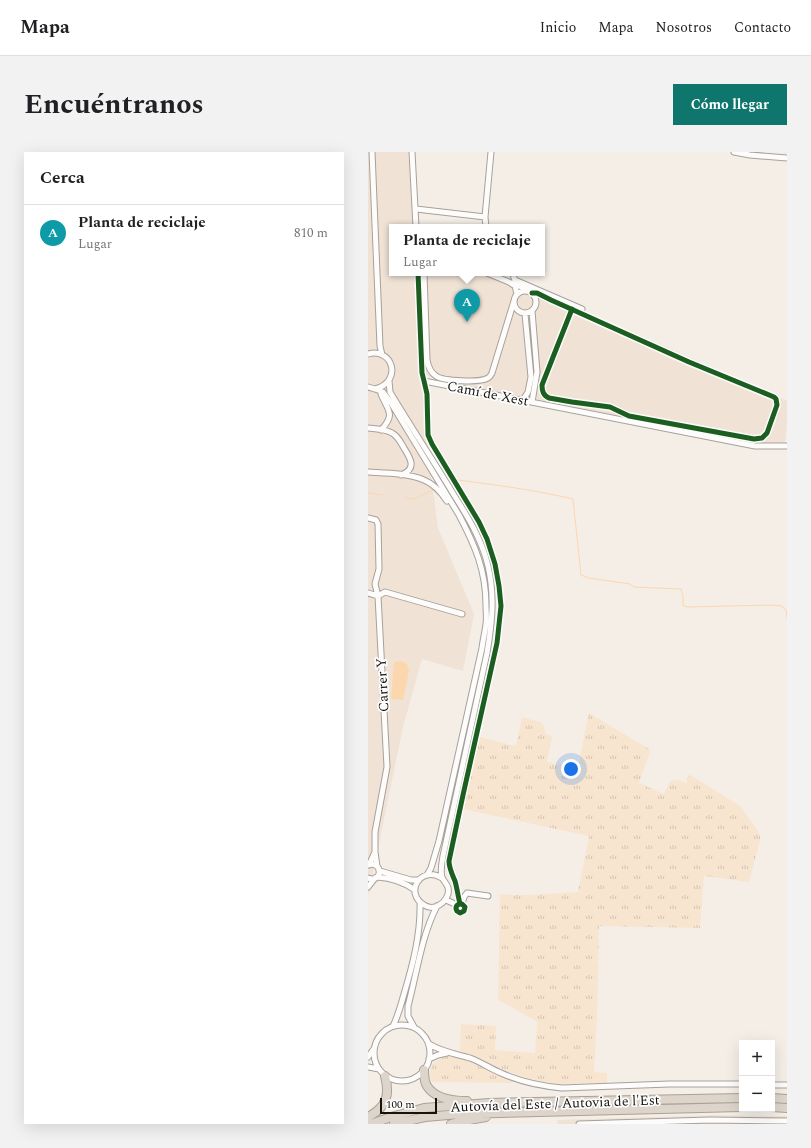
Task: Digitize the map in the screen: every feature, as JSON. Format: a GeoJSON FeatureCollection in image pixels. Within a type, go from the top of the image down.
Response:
{"type":"FeatureCollection","features":[{"type":"Feature","properties":{"kind":"highway"},"geometry":{"type":"LineString","coordinates":[[424,1070],[427,1086],[439,1096],[446,1099],[460,1101],[479,1100],[489,1103]]}},
{"type":"Feature","properties":{"kind":"highway"},"geometry":{"type":"LineString","coordinates":[[368,1117],[382,1107],[387,1096],[388,1087],[382,1072]]}},
{"type":"Feature","properties":{"kind":"highway","name":"Autovía del Este / Autovia de l'Est"},"geometry":{"type":"LineString","coordinates":[[371,1124],[424,1108],[489,1103],[739,1098]]}},
{"type":"Feature","properties":{"kind":"highway"},"geometry":{"type":"LineString","coordinates":[[775,1098],[787,1099]]}},
{"type":"Feature","properties":{"kind":"highway","name":"Autovía del Este / Autovia de l'Est"},"geometry":{"type":"LineString","coordinates":[[394,1124],[425,1117],[460,1114],[739,1107]]}},
{"type":"Feature","properties":{"kind":"highway"},"geometry":{"type":"LineString","coordinates":[[775,1107],[787,1108]]}},
{"type":"Feature","properties":{"kind":"highway"},"geometry":{"type":"LineString","coordinates":[[451,1124],[486,1117],[535,1116],[552,1112]]}},
{"type":"Feature","properties":{"kind":"street"},"geometry":{"type":"LineString","coordinates":[[372,152],[380,346],[382,355]]}},
{"type":"Feature","properties":{"kind":"street"},"geometry":{"type":"LineString","coordinates":[[412,152],[416,224]]}},
{"type":"Feature","properties":{"kind":"street"},"geometry":{"type":"LineString","coordinates":[[486,224],[485,217],[491,152]]}},
{"type":"Feature","properties":{"kind":"street"},"geometry":{"type":"LineString","coordinates":[[734,152],[787,158]]}},
{"type":"Feature","properties":{"kind":"street"},"geometry":{"type":"LineString","coordinates":[[416,209],[485,217]]}},
{"type":"Feature","properties":{"kind":"street"},"geometry":{"type":"LineString","coordinates":[[418,276],[422,373],[428,407],[428,435],[479,522],[487,539],[495,564],[501,606],[497,643],[449,861],[449,867],[452,872],[460,904]]}},
{"type":"Feature","properties":{"kind":"street"},"geometry":{"type":"LineString","coordinates":[[424,276],[427,360],[428,367],[437,377],[456,380],[482,380],[489,377],[492,374],[517,294],[521,291],[538,293],[550,300],[572,309],[689,362],[774,398],[777,402],[776,408],[767,433],[762,438],[754,439],[629,416],[610,407],[549,398],[542,389],[542,385],[572,309]]}},
{"type":"Feature","properties":{"kind":"street"},"geometry":{"type":"LineString","coordinates":[[494,276],[519,285],[535,297],[535,307],[532,311],[537,372],[532,402]]}},
{"type":"Feature","properties":{"kind":"street"},"geometry":{"type":"LineString","coordinates":[[514,276],[515,280],[582,309]]}},
{"type":"Feature","properties":{"kind":"street"},"geometry":{"type":"LineString","coordinates":[[509,282],[515,286],[517,294]]}},
{"type":"Feature","properties":{"kind":"street"},"geometry":{"type":"LineString","coordinates":[[536,302],[544,299],[550,300]]}},
{"type":"Feature","properties":{"kind":"street"},"geometry":{"type":"LineString","coordinates":[[514,301],[516,308],[522,313],[531,378],[528,392],[523,400]]}},
{"type":"Feature","properties":{"kind":"street"},"geometry":{"type":"LineString","coordinates":[[510,315],[513,313],[532,311]]}},
{"type":"Feature","properties":{"kind":"street"},"geometry":{"type":"LineString","coordinates":[[368,354],[373,352],[387,357],[392,366],[389,381],[390,392],[437,466],[472,526],[488,564],[492,592],[492,628],[443,856],[442,878]]}},
{"type":"Feature","properties":{"kind":"street"},"geometry":{"type":"LineString","coordinates":[[377,390],[389,381]]}},
{"type":"Feature","properties":{"kind":"street","name":"Camí de Xest"},"geometry":{"type":"LineString","coordinates":[[424,381],[756,446],[787,446]]}},
{"type":"Feature","properties":{"kind":"street"},"geometry":{"type":"LineString","coordinates":[[368,387],[383,392],[391,403],[459,515],[469,534],[479,559],[484,579],[486,623],[480,656],[440,841],[431,868],[427,875]]}},
{"type":"Feature","properties":{"kind":"street"},"geometry":{"type":"LineString","coordinates":[[377,390],[388,408],[390,416],[388,423],[381,430]]}},
{"type":"Feature","properties":{"kind":"street"},"geometry":{"type":"LineString","coordinates":[[368,428],[394,434],[398,438],[410,457],[411,466],[410,470],[400,475]]}},
{"type":"Feature","properties":{"kind":"street"},"geometry":{"type":"LineString","coordinates":[[368,472],[400,475],[425,480],[442,493],[455,513],[476,556],[486,603]]}},
{"type":"Feature","properties":{"kind":"street","name":"Carrer Y"},"geometry":{"type":"LineString","coordinates":[[368,518],[376,520],[378,524],[379,569],[375,584],[378,596],[387,767],[375,832],[375,852],[378,868]]}},
{"type":"Feature","properties":{"kind":"street"},"geometry":{"type":"LineString","coordinates":[[368,593],[378,596],[385,592],[462,614]]}},
{"type":"Feature","properties":{"kind":"street","name":"Carrer Y"},"geometry":{"type":"LineString","coordinates":[[368,865],[375,852]]}},
{"type":"Feature","properties":{"kind":"street"},"geometry":{"type":"LineString","coordinates":[[368,865],[375,865],[378,868],[411,880],[419,880]]}},
{"type":"Feature","properties":{"kind":"street"},"geometry":{"type":"LineString","coordinates":[[368,887],[376,878],[378,868]]}},
{"type":"Feature","properties":{"kind":"street"},"geometry":{"type":"LineString","coordinates":[[430,874],[437,875],[442,878],[446,882],[448,888],[446,900],[437,906],[425,906],[416,896],[416,883],[422,877],[430,874]]}},
{"type":"Feature","properties":{"kind":"street"},"geometry":{"type":"LineString","coordinates":[[368,878],[388,878],[402,882],[415,890]]}},
{"type":"Feature","properties":{"kind":"street"},"geometry":{"type":"LineString","coordinates":[[460,904],[467,893],[488,896]]}},
{"type":"Feature","properties":{"kind":"street"},"geometry":{"type":"LineString","coordinates":[[446,900],[460,904]]}},
{"type":"Feature","properties":{"kind":"street"},"geometry":{"type":"LineString","coordinates":[[393,1026],[397,1018],[409,978],[419,928],[420,902]]}},
{"type":"Feature","properties":{"kind":"street"},"geometry":{"type":"LineString","coordinates":[[414,1027],[408,1016],[408,1006],[424,936],[430,919],[437,906]]}},
{"type":"Feature","properties":{"kind":"street"},"geometry":{"type":"LineString","coordinates":[[368,1057],[373,1050],[376,1040],[383,1031],[393,1026],[404,1024],[414,1027],[423,1034],[429,1044],[429,1059],[424,1070],[416,1077],[405,1081],[394,1080],[382,1072],[368,1068]]}},
{"type":"Feature","properties":{"kind":"street"},"geometry":{"type":"LineString","coordinates":[[429,1044],[448,1053],[471,1059],[525,1082],[562,1088],[669,1084],[739,1084]]}},
{"type":"Feature","properties":{"kind":"street"},"geometry":{"type":"LineString","coordinates":[[373,1050],[374,1060],[382,1072]]}},
{"type":"Feature","properties":{"kind":"street"},"geometry":{"type":"LineString","coordinates":[[429,1059],[448,1053]]}},
{"type":"Feature","properties":{"kind":"street"},"geometry":{"type":"LineString","coordinates":[[775,1084],[787,1085]]}},
{"type":"Feature","properties":{"kind":"street"},"geometry":{"type":"LineString","coordinates":[[579,1124],[710,1120],[787,1121]]}},
{"type":"Feature","properties":{"kind":"shaded area"},"geometry":{"type":"Polygon","coordinates":[[[368,152],[408,152],[414,224],[389,224],[389,276],[416,276],[420,374],[425,400],[426,435],[438,528],[474,614],[463,671],[422,659],[403,727],[368,897],[368,152]]]}},
{"type":"Feature","properties":{"kind":"shaded area"},"geometry":{"type":"Polygon","coordinates":[[[420,276],[500,276],[542,293],[620,329],[665,346],[787,401],[785,443],[761,443],[443,382],[424,374],[420,276]]]}},
{"type":"Feature","properties":{"kind":"shaded area"},"geometry":{"type":"Polygon","coordinates":[[[402,661],[407,664],[409,671],[403,700],[391,699],[394,662],[402,661]]]}},
{"type":"Feature","properties":{"kind":"shaded area"},"geometry":{"type":"Polygon","coordinates":[[[716,1115],[787,1116],[787,1124],[557,1124],[558,1120],[716,1115]]]}},
{"type":"Feature","properties":{"kind":"green space"},"geometry":{"type":"Polygon","coordinates":[[[589,713],[649,749],[650,752],[639,783],[664,794],[668,785],[674,780],[686,783],[689,774],[740,806],[758,831],[760,841],[749,882],[704,876],[700,928],[599,926],[594,1072],[607,1073],[607,1083],[558,1084],[525,1078],[460,1051],[461,1024],[496,1026],[495,1050],[535,1053],[536,1021],[498,1000],[500,894],[529,895],[578,892],[589,836],[463,809],[480,737],[516,746],[522,717],[540,722],[543,724],[546,734],[552,736],[547,762],[576,768],[578,767],[589,713]]]}},
{"type":"Feature","properties":{"kind":"green space"},"geometry":{"type":"Polygon","coordinates":[[[446,1056],[463,1059],[480,1065],[514,1083],[432,1082],[430,1073],[432,1066],[438,1060],[446,1056]]]}},
{"type":"Feature","properties":{"kind":"waterway"},"geometry":{"type":"LineString","coordinates":[[456,480],[516,488],[573,499],[581,575],[589,578],[630,584],[634,587],[681,589],[683,595],[683,606],[688,607],[782,606],[786,610],[787,618]]}},
{"type":"Feature","properties":{"kind":"waterway"},"geometry":{"type":"LineString","coordinates":[[406,498],[414,499],[435,489]]}},
{"type":"Feature","properties":{"kind":"waterway"},"geometry":{"type":"LineString","coordinates":[[368,493],[382,495]]}},
{"type":"Feature","properties":{"kind":"cycle path"},"geometry":{"type":"LineString","coordinates":[[418,276],[422,373],[427,394],[428,435],[479,522],[487,539],[495,564],[501,606],[497,643],[449,861],[460,904]]}},
{"type":"Feature","properties":{"kind":"cycle path"},"geometry":{"type":"LineString","coordinates":[[532,293],[537,293],[689,362],[774,397],[777,405],[767,433],[762,438],[754,439],[629,416],[610,407],[572,402],[545,396],[542,385],[572,309]]}},
{"type":"Feature","properties":{"kind":"cycle path"},"geometry":{"type":"LineString","coordinates":[[460,904],[465,907],[464,911],[460,913],[456,908],[460,904]]}},
{"type":"Feature","properties":{"kind":"place","name":"Planta de reciclaje"},"geometry":{"type":"Point","coordinates":[467,322]}}]}
